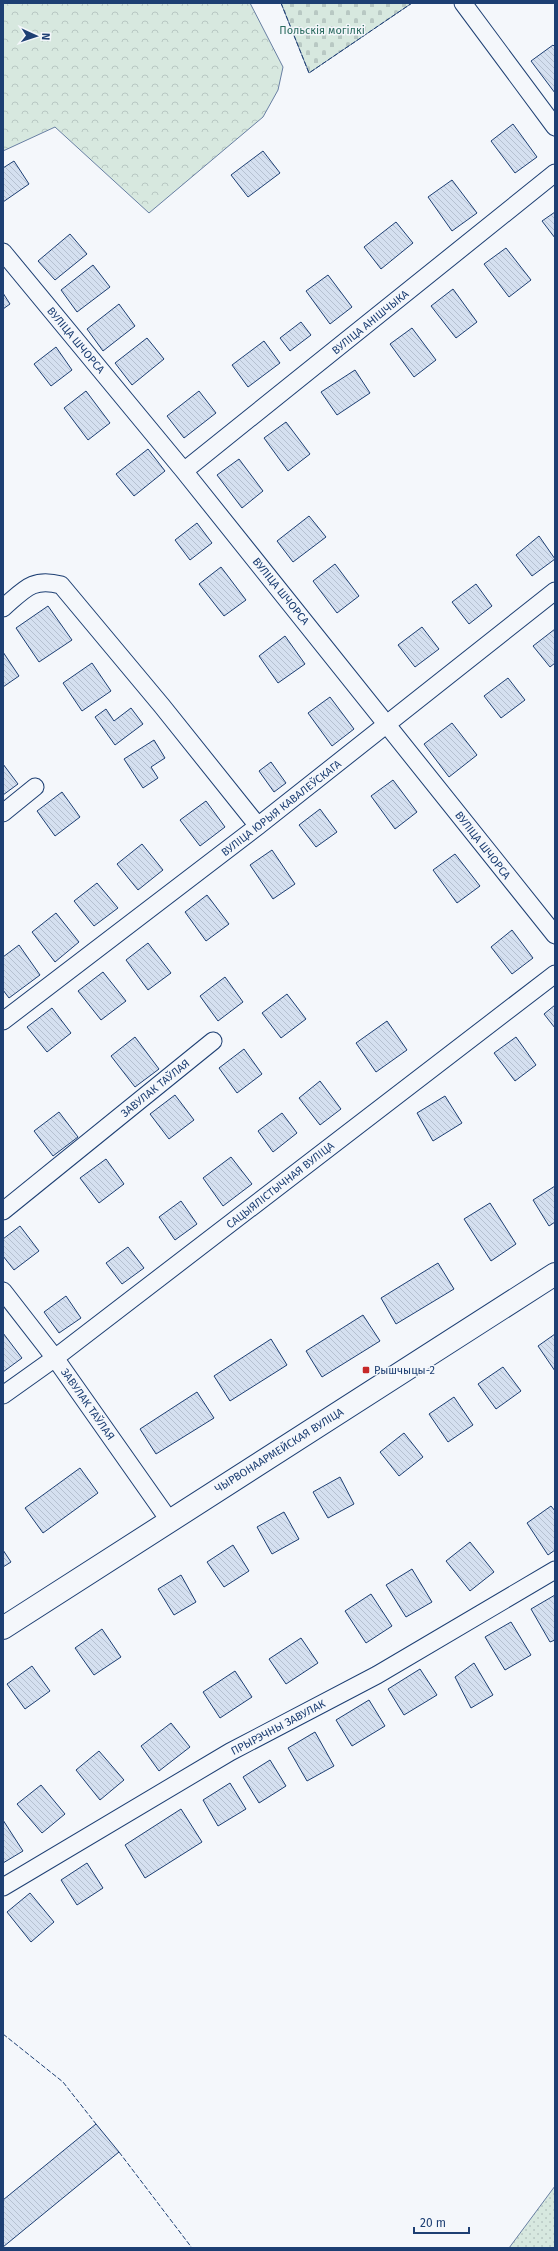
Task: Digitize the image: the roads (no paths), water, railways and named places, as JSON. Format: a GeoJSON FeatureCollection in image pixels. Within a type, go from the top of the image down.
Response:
{"type":"FeatureCollection","features":[{"type":"Feature","properties":{"kind":"highway","name":"ЧЫРВОНААРМЕЙСКАЯ ВУЛІЦА"},"geometry":{"type":"LineString","coordinates":[[3,1628],[169,1520],[555,1274]]}},
{"type":"Feature","properties":{"kind":"street"},"geometry":{"type":"LineString","coordinates":[[463,3],[555,127]]}},
{"type":"Feature","properties":{"kind":"street","name":"ВУЛІЦА АНІШЧЫКА"},"geometry":{"type":"LineString","coordinates":[[184,471],[555,173]]}},
{"type":"Feature","properties":{"kind":"street","name":"ВУЛІЦА ШЧОРСА"},"geometry":{"type":"LineString","coordinates":[[3,252],[184,471],[388,724],[555,935]]}},
{"type":"Feature","properties":{"kind":"street"},"geometry":{"type":"LineString","coordinates":[[3,608],[30,584],[47,581],[61,585],[162,706],[258,826]]}},
{"type":"Feature","properties":{"kind":"street","name":"ВУЛІЦА ЮРЫЯ КАВАЛЕЎСКАГА"},"geometry":{"type":"LineString","coordinates":[[3,1021],[258,826],[555,591]]}},
{"type":"Feature","properties":{"kind":"street"},"geometry":{"type":"LineString","coordinates":[[3,813],[35,787]]}},
{"type":"Feature","properties":{"kind":"street","name":"САЦЫЯЛІСТЫЧНАЯ ВУЛІЦА"},"geometry":{"type":"LineString","coordinates":[[3,1395],[55,1358],[555,974]]}},
{"type":"Feature","properties":{"kind":"street","name":"ЗАВУЛАК ТАЎЛАЯ"},"geometry":{"type":"LineString","coordinates":[[3,1211],[213,1041]]}},
{"type":"Feature","properties":{"kind":"street","name":"ЗАВУЛАК ТАЎЛАЯ"},"geometry":{"type":"LineString","coordinates":[[3,1291],[55,1358],[169,1520]]}},
{"type":"Feature","properties":{"kind":"street","name":"ПРЫРЭЧНЫ ЗАВУЛАК"},"geometry":{"type":"LineString","coordinates":[[3,1887],[230,1752],[377,1675],[555,1570]]}},
{"type":"Feature","properties":{"kind":"place","name":"Рышчыцы-2"},"geometry":{"type":"Point","coordinates":[366,1370]}},
{"type":"Feature","properties":{"kind":"park label","name":"Польскія могілкі"},"geometry":{"type":"Point","coordinates":[322,30]}}]}
